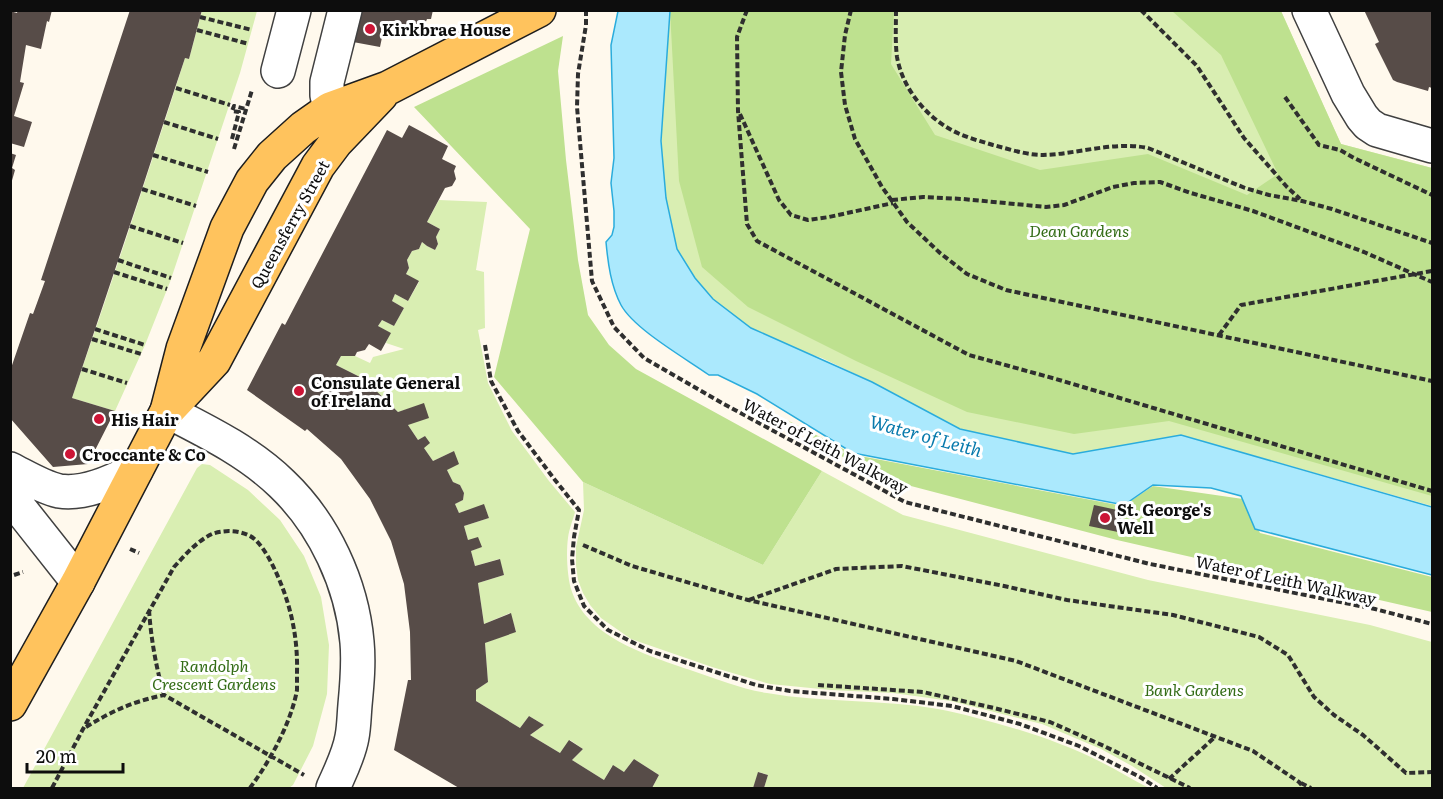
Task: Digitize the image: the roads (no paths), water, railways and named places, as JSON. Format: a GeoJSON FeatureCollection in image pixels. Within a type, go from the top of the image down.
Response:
{"type":"FeatureCollection","features":[{"type":"Feature","properties":{"kind":"main road"},"geometry":{"type":"LineString","coordinates":[[388,88],[539,10]]}},
{"type":"Feature","properties":{"kind":"main road","name":"Queensferry Street"},"geometry":{"type":"LineString","coordinates":[[10,704],[78,582],[167,411],[183,349],[227,228],[252,181],[272,156],[303,128],[330,109],[388,88]]}},
{"type":"Feature","properties":{"kind":"main road","name":"Queensferry Street"},"geometry":{"type":"LineString","coordinates":[[167,411],[214,361],[318,166],[336,142],[388,88]]}},
{"type":"Feature","properties":{"kind":"street"},"geometry":{"type":"LineString","coordinates":[[278,71],[294,10]]}},
{"type":"Feature","properties":{"kind":"street"},"geometry":{"type":"LineString","coordinates":[[330,109],[327,82],[345,10]]}},
{"type":"Feature","properties":{"kind":"street"},"geometry":{"type":"LineString","coordinates":[[1309,10],[1348,94],[1368,124],[1377,130],[1432,146]]}},
{"type":"Feature","properties":{"kind":"street"},"geometry":{"type":"LineString","coordinates":[[167,411],[229,443],[283,484],[304,507],[334,556],[352,609],[357,641],[358,678],[352,738],[342,770],[333,789]]}},
{"type":"Feature","properties":{"kind":"street"},"geometry":{"type":"LineString","coordinates":[[10,470],[59,491],[102,486],[136,470]]}},
{"type":"Feature","properties":{"kind":"street"},"geometry":{"type":"LineString","coordinates":[[10,496],[78,582]]}},
{"type":"Feature","properties":{"kind":"water","name":"Water of Leith"},"geometry":{"type":"Polygon","coordinates":[[[618,11],[670,11],[661,141],[666,198],[677,249],[695,278],[713,299],[751,328],[872,382],[960,429],[1073,454],[1181,435],[1432,507],[1432,575],[1255,529],[1241,496],[1211,488],[1153,485],[1124,505],[853,453],[757,394],[718,375],[709,375],[661,343],[637,324],[621,305],[612,283],[608,258],[606,242],[612,235],[614,227],[611,183],[614,158],[611,45],[618,11]]]}},
{"type":"Feature","properties":{"kind":"place","name":"Kirkbrae House"},"geometry":{"type":"Point","coordinates":[370,29]}},
{"type":"Feature","properties":{"kind":"place","name":"Consulate General of Ireland"},"geometry":{"type":"Point","coordinates":[299,391]}},
{"type":"Feature","properties":{"kind":"place","name":"His Hair"},"geometry":{"type":"Point","coordinates":[99,419]}},
{"type":"Feature","properties":{"kind":"place","name":"Croccante & Co"},"geometry":{"type":"Point","coordinates":[70,454]}},
{"type":"Feature","properties":{"kind":"place","name":"St. George's Well"},"geometry":{"type":"Point","coordinates":[1105,518]}},
{"type":"Feature","properties":{"kind":"park label","name":"Dean Gardens"},"geometry":{"type":"Point","coordinates":[1079,230]}},
{"type":"Feature","properties":{"kind":"park label","name":"Randolph Crescent Gardens"},"geometry":{"type":"Point","coordinates":[214,674]}},
{"type":"Feature","properties":{"kind":"park label","name":"Bank Gardens"},"geometry":{"type":"Point","coordinates":[1194,689]}}]}
